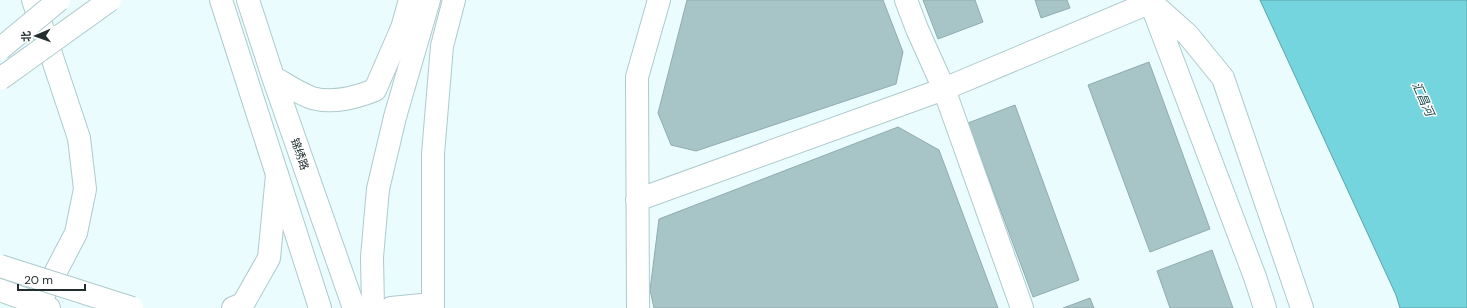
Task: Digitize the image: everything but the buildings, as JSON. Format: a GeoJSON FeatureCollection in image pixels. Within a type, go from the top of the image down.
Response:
{"type":"FeatureCollection","features":[{"type":"Feature","properties":{"kind":"main road"},"geometry":{"type":"LineString","coordinates":[[0,290],[44,306],[76,233],[85,189],[79,138],[33,0]]}},
{"type":"Feature","properties":{"kind":"main road"},"geometry":{"type":"LineString","coordinates":[[0,49],[58,0]]}},
{"type":"Feature","properties":{"kind":"main road"},"geometry":{"type":"LineString","coordinates":[[0,79],[110,0]]}},
{"type":"Feature","properties":{"kind":"main road"},"geometry":{"type":"LineString","coordinates":[[221,0],[320,308]]}},
{"type":"Feature","properties":{"kind":"main road","name":"锦绣路"},"geometry":{"type":"LineString","coordinates":[[248,0],[273,77],[354,308]]}},
{"type":"Feature","properties":{"kind":"main road"},"geometry":{"type":"LineString","coordinates":[[273,77],[311,98],[331,101],[356,97],[375,90],[402,28],[410,0]]}},
{"type":"Feature","properties":{"kind":"main road"},"geometry":{"type":"LineString","coordinates":[[373,308],[372,257],[378,189],[394,117],[429,0]]}},
{"type":"Feature","properties":{"kind":"main road"},"geometry":{"type":"LineString","coordinates":[[391,308],[433,306],[433,154],[442,46],[454,0]]}},
{"type":"Feature","properties":{"kind":"main road"},"geometry":{"type":"LineString","coordinates":[[638,308],[637,77],[659,0]]}},
{"type":"Feature","properties":{"kind":"main road"},"geometry":{"type":"LineString","coordinates":[[906,0],[917,29],[944,89],[1022,308]]}},
{"type":"Feature","properties":{"kind":"main road"},"geometry":{"type":"LineString","coordinates":[[637,200],[944,89],[1151,1]]}},
{"type":"Feature","properties":{"kind":"main road"},"geometry":{"type":"LineString","coordinates":[[1151,1],[1255,277],[1265,308]]}},
{"type":"Feature","properties":{"kind":"main road"},"geometry":{"type":"LineString","coordinates":[[1151,1],[1188,35],[1223,78],[1302,308]]}},
{"type":"Feature","properties":{"kind":"main road"},"geometry":{"type":"LineString","coordinates":[[233,308],[243,304],[269,258],[277,175]]}},
{"type":"Feature","properties":{"kind":"main road"},"geometry":{"type":"LineString","coordinates":[[0,266],[132,308]]}},
{"type":"Feature","properties":{"kind":"water","name":"汇昌河"},"geometry":{"type":"Polygon","coordinates":[[[1260,0],[1467,0],[1467,308],[1400,308],[1396,295],[1260,0]]]}}]}
